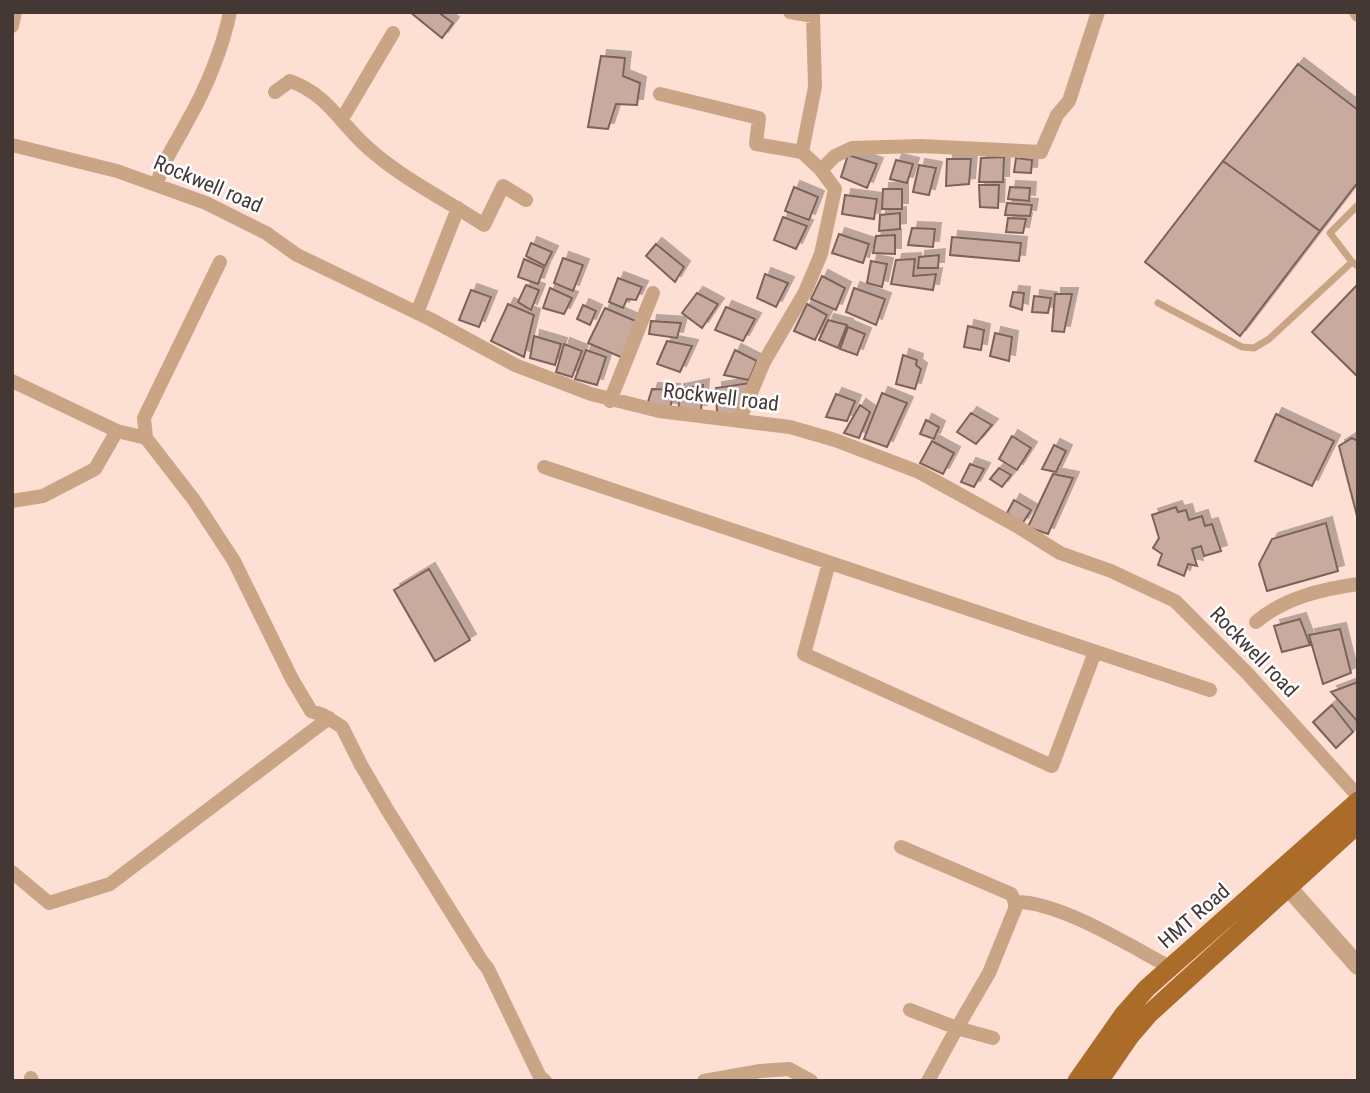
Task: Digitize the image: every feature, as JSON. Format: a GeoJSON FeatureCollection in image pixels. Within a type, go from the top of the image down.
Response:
{"type":"FeatureCollection","features":[{"type":"Feature","properties":{"kind":"main road","name":"HMT Road"},"geometry":{"type":"LineString","coordinates":[[1099,1081],[1149,1014],[1358,799]]}},
{"type":"Feature","properties":{"kind":"main road","name":"HMT Road"},"geometry":{"type":"LineString","coordinates":[[1077,1081],[1124,1014],[1170,967],[1358,824]]}},
{"type":"Feature","properties":{"kind":"street"},"geometry":{"type":"LineString","coordinates":[[12,26],[15,12]]}},
{"type":"Feature","properties":{"kind":"street"},"geometry":{"type":"LineString","coordinates":[[157,184],[169,152],[190,118],[206,81],[226,32],[230,12]]}},
{"type":"Feature","properties":{"kind":"street"},"geometry":{"type":"LineString","coordinates":[[790,12],[814,14],[815,86],[802,152]]}},
{"type":"Feature","properties":{"kind":"street"},"geometry":{"type":"LineString","coordinates":[[821,170],[835,156],[852,148],[920,146],[1041,152],[1057,115],[1069,101],[1098,12]]}},
{"type":"Feature","properties":{"kind":"street"},"geometry":{"type":"LineString","coordinates":[[342,119],[393,33]]}},
{"type":"Feature","properties":{"kind":"street"},"geometry":{"type":"LineString","coordinates":[[275,92],[290,81],[308,87],[365,145],[387,163],[484,225],[503,186],[526,200]]}},
{"type":"Feature","properties":{"kind":"street"},"geometry":{"type":"LineString","coordinates":[[660,93],[759,118],[756,144],[802,152],[821,170],[835,189],[821,254],[800,302],[764,362],[739,421]]}},
{"type":"Feature","properties":{"kind":"street","name":"Rockwell road"},"geometry":{"type":"LineString","coordinates":[[12,145],[80,160],[157,184],[206,203],[267,233],[297,255],[417,313],[515,365],[610,401],[659,411],[790,427],[835,440],[919,472],[1060,553],[1111,571],[1175,601],[1248,674],[1358,799]]}},
{"type":"Feature","properties":{"kind":"street"},"geometry":{"type":"LineString","coordinates":[[417,313],[458,208]]}},
{"type":"Feature","properties":{"kind":"street"},"geometry":{"type":"LineString","coordinates":[[220,262],[144,418],[146,438],[194,500],[234,561],[292,680],[311,711],[342,727],[388,811],[488,969],[540,1077],[545,1081]]}},
{"type":"Feature","properties":{"kind":"street"},"geometry":{"type":"LineString","coordinates":[[610,401],[653,293]]}},
{"type":"Feature","properties":{"kind":"street"},"geometry":{"type":"LineString","coordinates":[[12,381],[117,431],[146,438]]}},
{"type":"Feature","properties":{"kind":"street"},"geometry":{"type":"LineString","coordinates":[[12,501],[43,496],[95,469],[117,431]]}},
{"type":"Feature","properties":{"kind":"street"},"geometry":{"type":"LineString","coordinates":[[544,467],[1210,690]]}},
{"type":"Feature","properties":{"kind":"street"},"geometry":{"type":"LineString","coordinates":[[829,562],[804,654],[1052,766],[1096,652]]}},
{"type":"Feature","properties":{"kind":"street"},"geometry":{"type":"LineString","coordinates":[[1256,622],[1272,608],[1327,588],[1358,584]]}},
{"type":"Feature","properties":{"kind":"street"},"geometry":{"type":"LineString","coordinates":[[12,872],[49,903],[110,884],[329,719]]}},
{"type":"Feature","properties":{"kind":"street"},"geometry":{"type":"LineString","coordinates":[[901,848],[1011,894],[1015,902],[1015,909],[989,973],[928,1081]]}},
{"type":"Feature","properties":{"kind":"street"},"geometry":{"type":"LineString","coordinates":[[1281,881],[1358,966]]}},
{"type":"Feature","properties":{"kind":"street"},"geometry":{"type":"LineString","coordinates":[[1015,902],[1039,903],[1064,913],[1170,967]]}},
{"type":"Feature","properties":{"kind":"street"},"geometry":{"type":"LineString","coordinates":[[910,1010],[993,1038]]}},
{"type":"Feature","properties":{"kind":"street"},"geometry":{"type":"LineString","coordinates":[[704,1081],[789,1069],[811,1081]]}},
{"type":"Feature","properties":{"kind":"lane"},"geometry":{"type":"LineString","coordinates":[[1158,303],[1241,347],[1254,348],[1269,339],[1355,264],[1330,233],[1358,205]]}},
{"type":"Feature","properties":{"kind":"building"},"geometry":{"type":"Polygon","coordinates":[[[410,12],[438,12],[453,23],[442,38],[410,12]]]}},
{"type":"Feature","properties":{"kind":"building"},"geometry":{"type":"Polygon","coordinates":[[[601,56],[625,58],[623,76],[640,83],[637,105],[616,104],[608,129],[588,127],[601,56]]]}},
{"type":"Feature","properties":{"kind":"building"},"geometry":{"type":"Polygon","coordinates":[[[1298,64],[1358,110],[1358,182],[1320,231],[1223,161],[1298,64]]]}},
{"type":"Feature","properties":{"kind":"building"},"geometry":{"type":"Polygon","coordinates":[[[848,155],[877,164],[867,188],[841,177],[848,155]]]}},
{"type":"Feature","properties":{"kind":"building"},"geometry":{"type":"Polygon","coordinates":[[[1004,157],[1003,182],[979,182],[981,158],[1004,157]]]}},
{"type":"Feature","properties":{"kind":"building"},"geometry":{"type":"Polygon","coordinates":[[[1016,158],[1032,160],[1031,173],[1014,172],[1016,158]]]}},
{"type":"Feature","properties":{"kind":"building"},"geometry":{"type":"Polygon","coordinates":[[[947,159],[971,159],[969,184],[946,186],[947,159]]]}},
{"type":"Feature","properties":{"kind":"building"},"geometry":{"type":"Polygon","coordinates":[[[896,160],[913,164],[907,183],[890,179],[896,160]]]}},
{"type":"Feature","properties":{"kind":"building"},"geometry":{"type":"Polygon","coordinates":[[[1223,161],[1320,231],[1240,336],[1145,262],[1223,161]]]}},
{"type":"Feature","properties":{"kind":"building"},"geometry":{"type":"Polygon","coordinates":[[[919,165],[936,168],[929,195],[913,192],[919,165]]]}},
{"type":"Feature","properties":{"kind":"building"},"geometry":{"type":"Polygon","coordinates":[[[979,185],[999,185],[998,208],[980,207],[979,185]]]}},
{"type":"Feature","properties":{"kind":"building"},"geometry":{"type":"Polygon","coordinates":[[[794,187],[818,197],[809,220],[785,211],[794,187]]]}},
{"type":"Feature","properties":{"kind":"building"},"geometry":{"type":"Polygon","coordinates":[[[1010,187],[1030,188],[1029,201],[1008,199],[1010,187]]]}},
{"type":"Feature","properties":{"kind":"building"},"geometry":{"type":"Polygon","coordinates":[[[883,189],[902,189],[902,209],[882,209],[883,189]]]}},
{"type":"Feature","properties":{"kind":"building"},"geometry":{"type":"Polygon","coordinates":[[[845,195],[877,199],[874,219],[842,214],[845,195]]]}},
{"type":"Feature","properties":{"kind":"building"},"geometry":{"type":"Polygon","coordinates":[[[1007,203],[1032,205],[1030,216],[1005,215],[1007,203]]]}},
{"type":"Feature","properties":{"kind":"building"},"geometry":{"type":"Polygon","coordinates":[[[900,213],[900,229],[879,231],[880,215],[900,213]]]}},
{"type":"Feature","properties":{"kind":"building"},"geometry":{"type":"Polygon","coordinates":[[[783,217],[807,226],[796,249],[774,240],[783,217]]]}},
{"type":"Feature","properties":{"kind":"building"},"geometry":{"type":"Polygon","coordinates":[[[1008,218],[1026,219],[1023,233],[1006,232],[1008,218]]]}},
{"type":"Feature","properties":{"kind":"building"},"geometry":{"type":"Polygon","coordinates":[[[912,228],[935,229],[933,247],[908,245],[912,228]]]}},
{"type":"Feature","properties":{"kind":"building"},"geometry":{"type":"Polygon","coordinates":[[[839,234],[869,244],[863,263],[832,253],[839,234]]]}},
{"type":"Feature","properties":{"kind":"building"},"geometry":{"type":"Polygon","coordinates":[[[895,235],[895,254],[873,253],[876,236],[895,235]]]}},
{"type":"Feature","properties":{"kind":"building"},"geometry":{"type":"Polygon","coordinates":[[[952,237],[1021,243],[1019,261],[950,255],[952,237]]]}},
{"type":"Feature","properties":{"kind":"building"},"geometry":{"type":"Polygon","coordinates":[[[531,243],[552,252],[545,266],[526,256],[531,243]]]}},
{"type":"Feature","properties":{"kind":"building"},"geometry":{"type":"Polygon","coordinates":[[[656,244],[684,267],[675,282],[646,256],[656,244]]]}},
{"type":"Feature","properties":{"kind":"building"},"geometry":{"type":"Polygon","coordinates":[[[939,255],[938,268],[918,268],[919,257],[939,255]]]}},
{"type":"Feature","properties":{"kind":"building"},"geometry":{"type":"Polygon","coordinates":[[[563,258],[583,265],[573,291],[554,283],[563,258]]]}},
{"type":"Feature","properties":{"kind":"building"},"geometry":{"type":"Polygon","coordinates":[[[524,259],[544,268],[538,284],[518,277],[524,259]]]}},
{"type":"Feature","properties":{"kind":"building"},"geometry":{"type":"Polygon","coordinates":[[[915,259],[913,276],[936,274],[933,290],[891,284],[896,260],[915,259]]]}},
{"type":"Feature","properties":{"kind":"building"},"geometry":{"type":"Polygon","coordinates":[[[871,261],[887,264],[882,287],[867,283],[871,261]]]}},
{"type":"Feature","properties":{"kind":"building"},"geometry":{"type":"Polygon","coordinates":[[[765,274],[788,283],[776,307],[757,298],[765,274]]]}},
{"type":"Feature","properties":{"kind":"building"},"geometry":{"type":"Polygon","coordinates":[[[822,276],[845,288],[836,310],[811,299],[822,276]]]}},
{"type":"Feature","properties":{"kind":"building"},"geometry":{"type":"Polygon","coordinates":[[[618,278],[642,287],[636,300],[627,299],[623,308],[609,302],[618,278]]]}},
{"type":"Feature","properties":{"kind":"building"},"geometry":{"type":"Polygon","coordinates":[[[1358,284],[1358,377],[1312,332],[1358,284]]]}},
{"type":"Feature","properties":{"kind":"building"},"geometry":{"type":"Polygon","coordinates":[[[526,285],[539,290],[531,310],[518,302],[526,285]]]}},
{"type":"Feature","properties":{"kind":"building"},"geometry":{"type":"Polygon","coordinates":[[[550,288],[572,298],[564,314],[543,308],[550,288]]]}},
{"type":"Feature","properties":{"kind":"building"},"geometry":{"type":"Polygon","coordinates":[[[854,288],[885,299],[876,325],[846,312],[854,288]]]}},
{"type":"Feature","properties":{"kind":"building"},"geometry":{"type":"Polygon","coordinates":[[[471,290],[491,297],[479,327],[459,320],[471,290]]]}},
{"type":"Feature","properties":{"kind":"building"},"geometry":{"type":"Polygon","coordinates":[[[1013,292],[1024,293],[1022,310],[1010,306],[1013,292]]]}},
{"type":"Feature","properties":{"kind":"building"},"geometry":{"type":"Polygon","coordinates":[[[697,293],[718,304],[702,328],[682,313],[697,293]]]}},
{"type":"Feature","properties":{"kind":"building"},"geometry":{"type":"Polygon","coordinates":[[[1055,294],[1072,294],[1064,332],[1052,331],[1055,294]]]}},
{"type":"Feature","properties":{"kind":"building"},"geometry":{"type":"Polygon","coordinates":[[[1034,296],[1051,298],[1048,313],[1032,312],[1034,296]]]}},
{"type":"Feature","properties":{"kind":"building"},"geometry":{"type":"Polygon","coordinates":[[[508,304],[534,315],[524,357],[491,341],[508,304]]]}},
{"type":"Feature","properties":{"kind":"building"},"geometry":{"type":"Polygon","coordinates":[[[807,304],[827,315],[815,340],[794,331],[807,304]]]}},
{"type":"Feature","properties":{"kind":"building"},"geometry":{"type":"Polygon","coordinates":[[[583,305],[596,311],[590,325],[577,319],[583,305]]]}},
{"type":"Feature","properties":{"kind":"building"},"geometry":{"type":"Polygon","coordinates":[[[726,307],[755,319],[743,341],[715,330],[726,307]]]}},
{"type":"Feature","properties":{"kind":"building"},"geometry":{"type":"Polygon","coordinates":[[[605,308],[638,322],[623,358],[588,343],[605,308]]]}},
{"type":"Feature","properties":{"kind":"building"},"geometry":{"type":"Polygon","coordinates":[[[828,320],[847,325],[838,348],[819,340],[828,320]]]}},
{"type":"Feature","properties":{"kind":"building"},"geometry":{"type":"Polygon","coordinates":[[[651,321],[681,323],[677,338],[649,334],[651,321]]]}},
{"type":"Feature","properties":{"kind":"building"},"geometry":{"type":"Polygon","coordinates":[[[968,326],[984,330],[981,350],[964,347],[968,326]]]}},
{"type":"Feature","properties":{"kind":"building"},"geometry":{"type":"Polygon","coordinates":[[[848,327],[865,334],[857,355],[840,349],[848,327]]]}},
{"type":"Feature","properties":{"kind":"building"},"geometry":{"type":"Polygon","coordinates":[[[995,333],[1012,337],[1009,361],[990,356],[995,333]]]}},
{"type":"Feature","properties":{"kind":"building"},"geometry":{"type":"Polygon","coordinates":[[[534,336],[561,344],[555,365],[530,358],[534,336]]]}},
{"type":"Feature","properties":{"kind":"building"},"geometry":{"type":"Polygon","coordinates":[[[667,341],[692,346],[680,372],[657,364],[667,341]]]}},
{"type":"Feature","properties":{"kind":"building"},"geometry":{"type":"Polygon","coordinates":[[[564,344],[582,351],[572,377],[556,372],[564,344]]]}},
{"type":"Feature","properties":{"kind":"building"},"geometry":{"type":"Polygon","coordinates":[[[586,350],[606,357],[597,385],[575,379],[586,350]]]}},
{"type":"Feature","properties":{"kind":"building"},"geometry":{"type":"Polygon","coordinates":[[[735,350],[757,361],[749,380],[724,375],[735,350]]]}},
{"type":"Feature","properties":{"kind":"building"},"geometry":{"type":"Polygon","coordinates":[[[903,355],[917,360],[916,365],[921,369],[915,389],[896,384],[903,355]]]}},
{"type":"Feature","properties":{"kind":"building"},"geometry":{"type":"Polygon","coordinates":[[[750,383],[737,416],[717,413],[716,388],[750,383]]]}},
{"type":"Feature","properties":{"kind":"building"},"geometry":{"type":"Polygon","coordinates":[[[703,385],[701,411],[679,410],[678,390],[703,385]]]}},
{"type":"Feature","properties":{"kind":"building"},"geometry":{"type":"Polygon","coordinates":[[[652,389],[674,390],[670,409],[647,405],[652,389]]]}},
{"type":"Feature","properties":{"kind":"building"},"geometry":{"type":"Polygon","coordinates":[[[882,393],[907,403],[887,447],[864,439],[882,393]]]}},
{"type":"Feature","properties":{"kind":"building"},"geometry":{"type":"Polygon","coordinates":[[[836,394],[855,401],[847,421],[826,417],[836,394]]]}},
{"type":"Feature","properties":{"kind":"building"},"geometry":{"type":"Polygon","coordinates":[[[860,405],[870,412],[859,438],[844,433],[860,405]]]}},
{"type":"Feature","properties":{"kind":"building"},"geometry":{"type":"Polygon","coordinates":[[[971,413],[992,425],[976,444],[957,432],[971,413]]]}},
{"type":"Feature","properties":{"kind":"building"},"geometry":{"type":"Polygon","coordinates":[[[1276,414],[1334,441],[1312,486],[1255,461],[1276,414]]]}},
{"type":"Feature","properties":{"kind":"building"},"geometry":{"type":"Polygon","coordinates":[[[926,420],[939,427],[934,439],[920,434],[926,420]]]}},
{"type":"Feature","properties":{"kind":"building"},"geometry":{"type":"Polygon","coordinates":[[[1012,436],[1031,448],[1017,470],[999,459],[1012,436]]]}},
{"type":"Feature","properties":{"kind":"building"},"geometry":{"type":"Polygon","coordinates":[[[1352,438],[1358,441],[1357,516],[1339,446],[1352,438]]]}},
{"type":"Feature","properties":{"kind":"building"},"geometry":{"type":"Polygon","coordinates":[[[932,441],[954,453],[943,474],[920,463],[932,441]]]}},
{"type":"Feature","properties":{"kind":"building"},"geometry":{"type":"Polygon","coordinates":[[[1054,445],[1066,451],[1056,472],[1042,469],[1054,445]]]}},
{"type":"Feature","properties":{"kind":"building"},"geometry":{"type":"Polygon","coordinates":[[[970,464],[984,469],[974,487],[961,482],[970,464]]]}},
{"type":"Feature","properties":{"kind":"building"},"geometry":{"type":"Polygon","coordinates":[[[999,468],[1011,475],[1002,487],[990,479],[999,468]]]}},
{"type":"Feature","properties":{"kind":"building"},"geometry":{"type":"Polygon","coordinates":[[[1053,474],[1073,478],[1048,534],[1028,527],[1053,474]]]}},
{"type":"Feature","properties":{"kind":"building"},"geometry":{"type":"Polygon","coordinates":[[[1014,500],[1031,510],[1022,524],[1007,513],[1014,500]]]}},
{"type":"Feature","properties":{"kind":"building"},"geometry":{"type":"Polygon","coordinates":[[[1176,507],[1178,512],[1186,510],[1189,520],[1202,516],[1205,526],[1212,524],[1221,551],[1204,556],[1201,546],[1192,549],[1197,566],[1188,564],[1184,576],[1158,565],[1162,554],[1153,548],[1159,538],[1152,515],[1176,507]]]}},
{"type":"Feature","properties":{"kind":"building"},"geometry":{"type":"Polygon","coordinates":[[[1326,523],[1338,571],[1267,591],[1259,564],[1272,539],[1326,523]]]}},
{"type":"Feature","properties":{"kind":"building"},"geometry":{"type":"Polygon","coordinates":[[[429,569],[470,640],[435,661],[394,590],[429,569]]]}},
{"type":"Feature","properties":{"kind":"building"},"geometry":{"type":"Polygon","coordinates":[[[1300,619],[1310,645],[1282,652],[1274,626],[1300,619]]]}},
{"type":"Feature","properties":{"kind":"building"},"geometry":{"type":"Polygon","coordinates":[[[1340,629],[1351,673],[1323,684],[1309,635],[1340,629]]]}},
{"type":"Feature","properties":{"kind":"building"},"geometry":{"type":"Polygon","coordinates":[[[1358,682],[1358,722],[1331,692],[1358,682]]]}},
{"type":"Feature","properties":{"kind":"building"},"geometry":{"type":"Polygon","coordinates":[[[1332,705],[1353,732],[1336,748],[1313,722],[1332,705]]]}}]}
